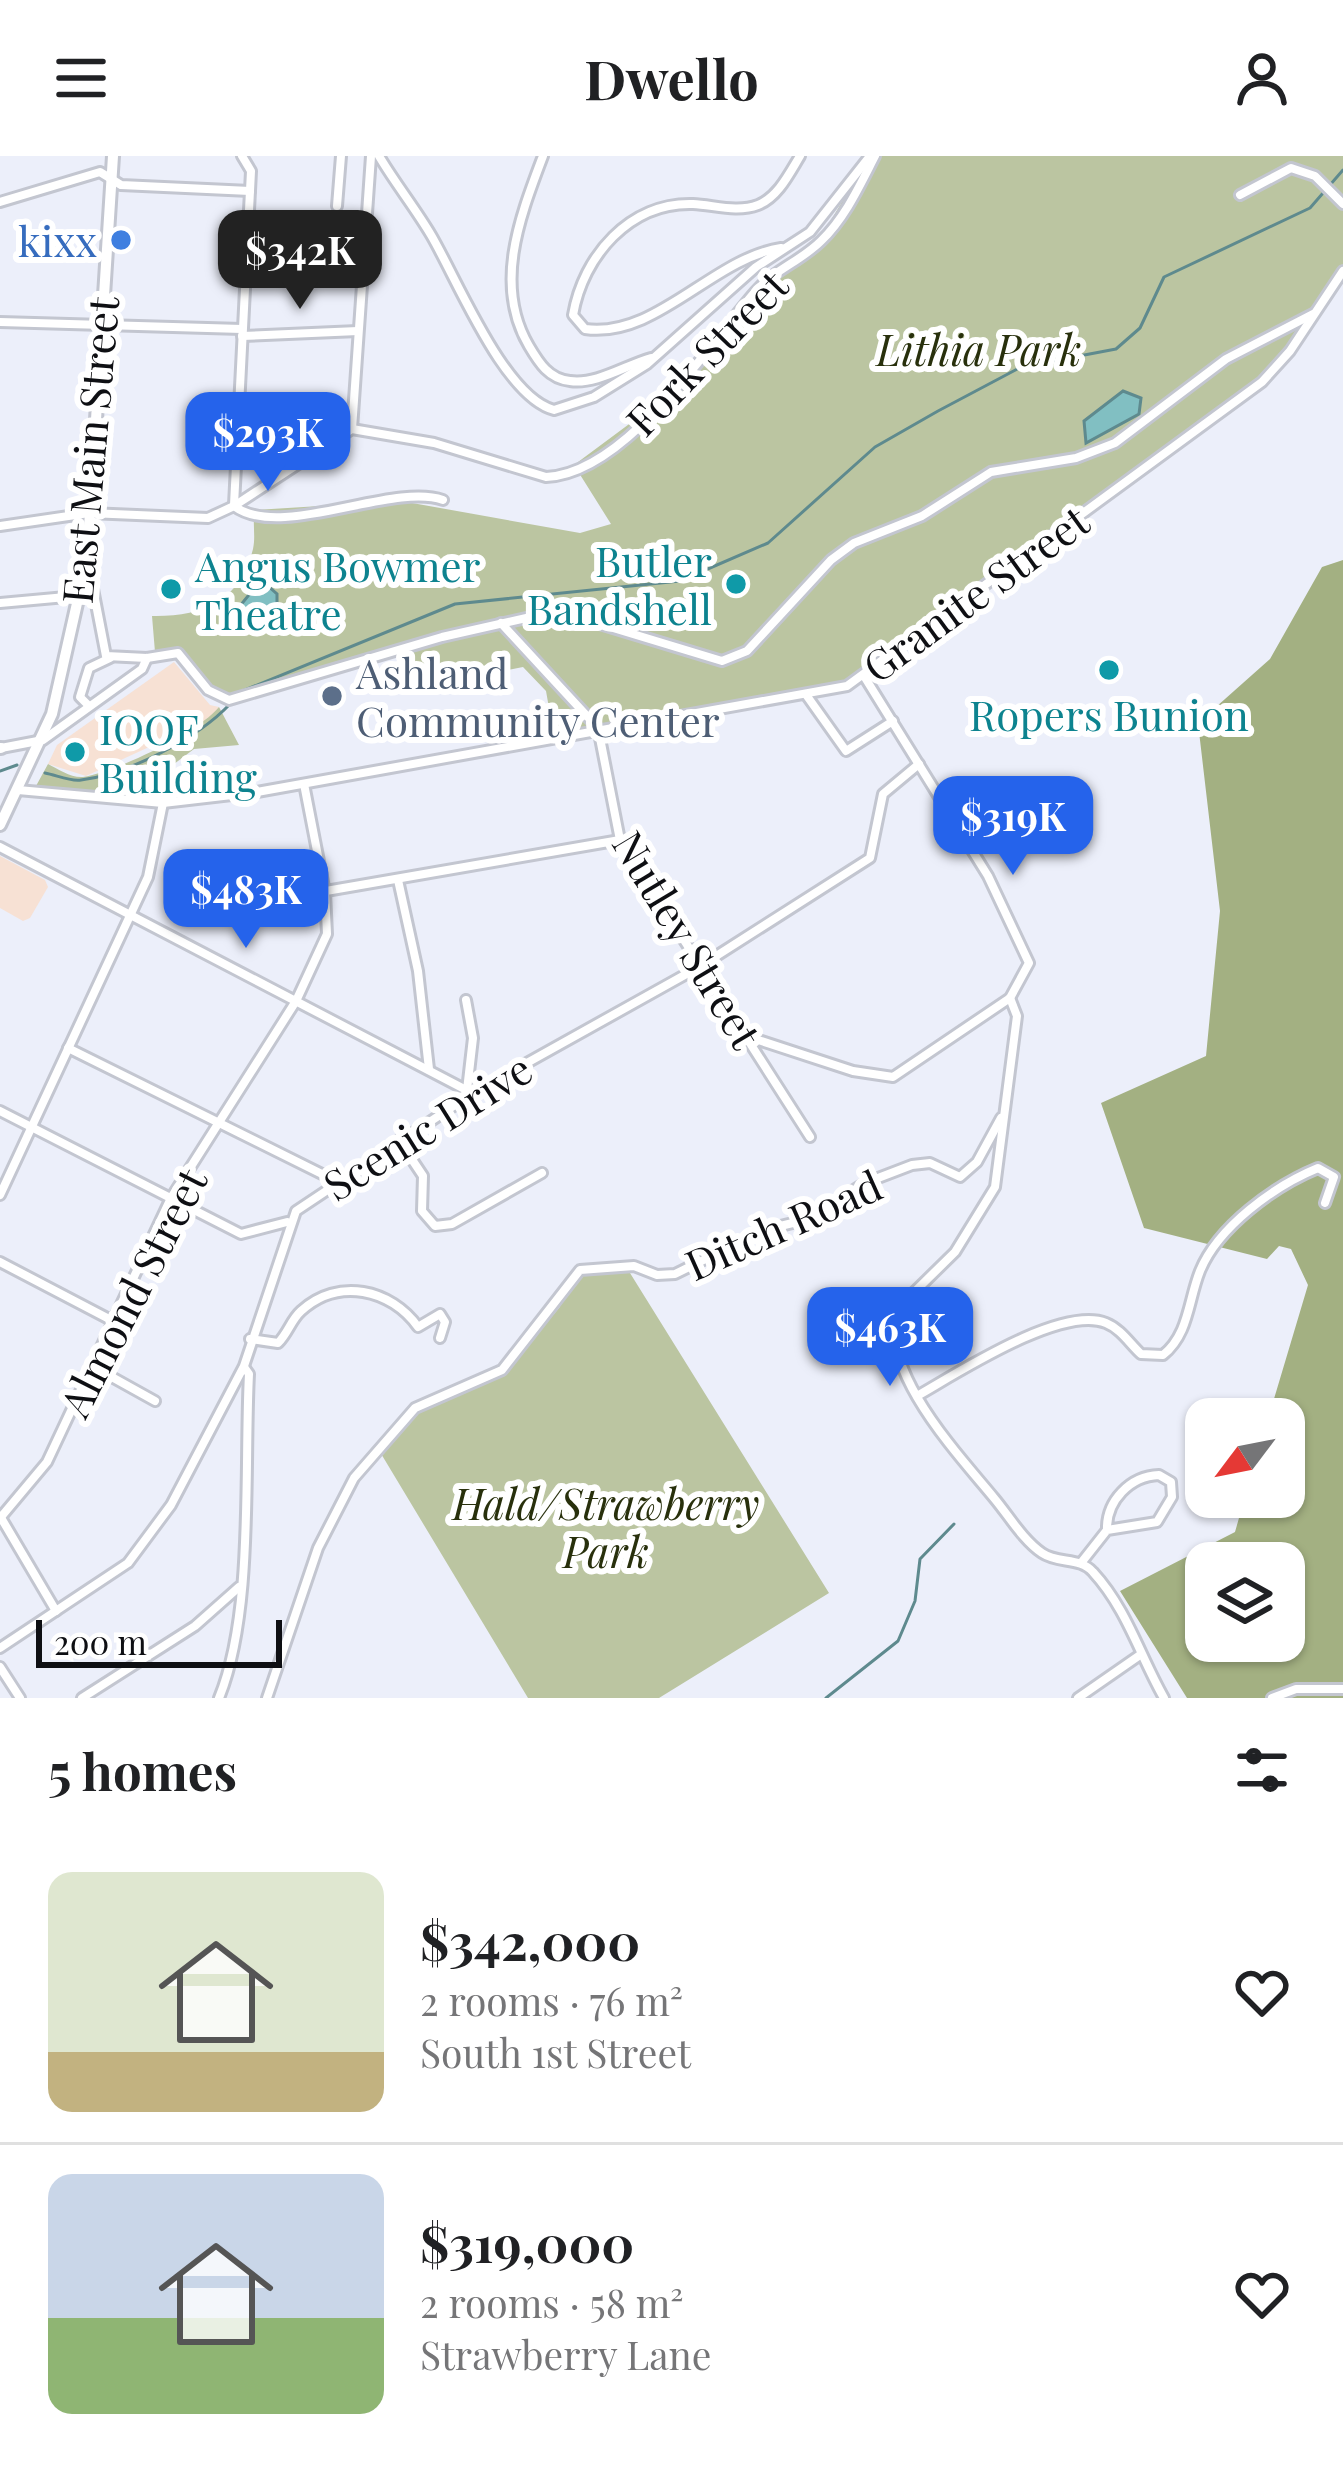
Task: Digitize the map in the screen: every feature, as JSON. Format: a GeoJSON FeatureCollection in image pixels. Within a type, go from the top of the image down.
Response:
{"type":"FeatureCollection","features":[{"type":"Feature","properties":{"kind":"main road","name":"East Main Street"},"geometry":{"type":"LineString","coordinates":[[0,825],[43,740],[63,680],[87,560],[113,156]]}},
{"type":"Feature","properties":{"kind":"street"},"geometry":{"type":"LineString","coordinates":[[242,156],[251,171]]}},
{"type":"Feature","properties":{"kind":"street"},"geometry":{"type":"LineString","coordinates":[[234,506],[251,171],[257,156]]}},
{"type":"Feature","properties":{"kind":"street"},"geometry":{"type":"LineString","coordinates":[[337,206],[341,156]]}},
{"type":"Feature","properties":{"kind":"street"},"geometry":{"type":"LineString","coordinates":[[0,526],[88,513],[208,518],[352,429],[375,156]]}},
{"type":"Feature","properties":{"kind":"street"},"geometry":{"type":"LineString","coordinates":[[375,156],[428,229],[474,318],[532,400],[554,410],[579,404],[654,357],[756,267],[817,225],[873,156]]}},
{"type":"Feature","properties":{"kind":"street"},"geometry":{"type":"LineString","coordinates":[[543,156],[511,268],[511,303],[522,335],[544,368],[563,380],[581,382],[654,357]]}},
{"type":"Feature","properties":{"kind":"street"},"geometry":{"type":"LineString","coordinates":[[789,247],[753,256],[617,328],[585,329],[573,315],[593,262],[629,222],[676,204],[753,207],[771,197],[800,156]]}},
{"type":"Feature","properties":{"kind":"street","name":"Fork Street"},"geometry":{"type":"LineString","coordinates":[[352,429],[434,442],[537,476],[575,469],[618,444],[686,377],[758,289],[819,244],[873,156]]}},
{"type":"Feature","properties":{"kind":"street"},"geometry":{"type":"LineString","coordinates":[[1240,195],[1292,168],[1330,188],[1343,204]]}},
{"type":"Feature","properties":{"kind":"street"},"geometry":{"type":"LineString","coordinates":[[0,202],[97,173],[121,185],[250,191]]}},
{"type":"Feature","properties":{"kind":"street","name":"Granite Street"},"geometry":{"type":"LineString","coordinates":[[18,790],[164,802],[304,784],[598,728],[807,695],[864,676],[1262,382],[1343,271]]}},
{"type":"Feature","properties":{"kind":"street"},"geometry":{"type":"LineString","coordinates":[[87,560],[104,653],[147,658],[178,653],[220,697],[240,700],[500,622],[565,611],[696,658],[732,659],[747,651],[831,560],[854,543],[922,516],[991,472],[1076,458],[1115,443],[1226,359],[1314,313]]}},
{"type":"Feature","properties":{"kind":"street"},"geometry":{"type":"LineString","coordinates":[[0,322],[242,332],[358,331]]}},
{"type":"Feature","properties":{"kind":"street"},"geometry":{"type":"LineString","coordinates":[[234,506],[255,516],[338,511],[418,496],[443,500]]}},
{"type":"Feature","properties":{"kind":"street"},"geometry":{"type":"LineString","coordinates":[[0,603],[80,594],[96,606]]}},
{"type":"Feature","properties":{"kind":"street"},"geometry":{"type":"LineString","coordinates":[[500,622],[598,728]]}},
{"type":"Feature","properties":{"kind":"street"},"geometry":{"type":"LineString","coordinates":[[91,706],[80,697],[89,668],[111,657]]}},
{"type":"Feature","properties":{"kind":"street"},"geometry":{"type":"LineString","coordinates":[[0,748],[43,740],[142,669],[147,658]]}},
{"type":"Feature","properties":{"kind":"street"},"geometry":{"type":"LineString","coordinates":[[743,1035],[885,1078],[1010,998],[1025,974],[1027,955],[988,876],[864,676]]}},
{"type":"Feature","properties":{"kind":"street"},"geometry":{"type":"LineString","coordinates":[[807,695],[846,751],[893,721]]}},
{"type":"Feature","properties":{"kind":"street","name":"Nutley Street"},"geometry":{"type":"LineString","coordinates":[[598,728],[620,840],[810,1137]]}},
{"type":"Feature","properties":{"kind":"street","name":"Scenic Drive"},"geometry":{"type":"LineString","coordinates":[[0,1648],[113,1574],[141,1548],[189,1474],[244,1366],[288,1221],[336,1181],[470,1092],[699,967],[870,858],[880,799],[919,764]]}},
{"type":"Feature","properties":{"kind":"street","name":"Almond Street"},"geometry":{"type":"LineString","coordinates":[[0,1516],[47,1462],[171,1198],[296,1001],[327,934],[326,892],[304,784]]}},
{"type":"Feature","properties":{"kind":"street"},"geometry":{"type":"LineString","coordinates":[[0,1195],[148,877],[164,802]]}},
{"type":"Feature","properties":{"kind":"street"},"geometry":{"type":"LineString","coordinates":[[326,892],[620,840]]}},
{"type":"Feature","properties":{"kind":"street"},"geometry":{"type":"LineString","coordinates":[[0,848],[470,1092],[473,1038],[466,1000]]}},
{"type":"Feature","properties":{"kind":"street"},"geometry":{"type":"LineString","coordinates":[[398,880],[418,971],[429,1071]]}},
{"type":"Feature","properties":{"kind":"street"},"geometry":{"type":"LineString","coordinates":[[1010,998],[1017,1016],[991,1196],[955,1252],[896,1312],[900,1353],[916,1396],[1028,1540],[1050,1557],[1081,1563],[1093,1572],[1136,1638],[1164,1698]]}},
{"type":"Feature","properties":{"kind":"street"},"geometry":{"type":"LineString","coordinates":[[68,1048],[336,1181]]}},
{"type":"Feature","properties":{"kind":"street"},"geometry":{"type":"LineString","coordinates":[[0,1111],[241,1234],[254,1235],[288,1221]]}},
{"type":"Feature","properties":{"kind":"street","name":"Ditch Road"},"geometry":{"type":"LineString","coordinates":[[267,1698],[318,1548],[354,1478],[415,1408],[502,1370],[580,1270],[634,1266],[657,1275],[675,1274],[764,1230],[809,1219],[865,1183],[912,1165],[930,1162],[960,1177],[977,1162],[1001,1118]]}},
{"type":"Feature","properties":{"kind":"street"},"geometry":{"type":"LineString","coordinates":[[399,1140],[423,1176],[422,1211],[435,1226],[452,1224],[542,1173]]}},
{"type":"Feature","properties":{"kind":"street"},"geometry":{"type":"LineString","coordinates":[[916,1396],[999,1347],[1084,1320],[1111,1324],[1141,1354],[1163,1355],[1181,1337],[1201,1268],[1222,1237],[1267,1198],[1318,1168],[1334,1177],[1325,1203]]}},
{"type":"Feature","properties":{"kind":"street"},"geometry":{"type":"LineString","coordinates":[[0,1262],[111,1320]]}},
{"type":"Feature","properties":{"kind":"street"},"geometry":{"type":"LineString","coordinates":[[250,1340],[278,1342],[313,1303],[362,1289],[400,1305],[418,1327],[440,1314],[445,1322],[440,1338]]}},
{"type":"Feature","properties":{"kind":"street"},"geometry":{"type":"LineString","coordinates":[[92,1366],[155,1401]]}},
{"type":"Feature","properties":{"kind":"street"},"geometry":{"type":"LineString","coordinates":[[219,1698],[233,1654],[243,1580],[249,1374],[244,1366]]}},
{"type":"Feature","properties":{"kind":"street"},"geometry":{"type":"LineString","coordinates":[[1081,1563],[1107,1530],[1110,1506],[1135,1480],[1159,1475],[1171,1482],[1172,1497],[1157,1522],[1107,1530]]}},
{"type":"Feature","properties":{"kind":"street"},"geometry":{"type":"LineString","coordinates":[[0,1516],[56,1611]]}},
{"type":"Feature","properties":{"kind":"street"},"geometry":{"type":"LineString","coordinates":[[82,1698],[226,1603],[243,1580]]}},
{"type":"Feature","properties":{"kind":"street"},"geometry":{"type":"LineString","coordinates":[[1078,1698],[1140,1655]]}},
{"type":"Feature","properties":{"kind":"street"},"geometry":{"type":"LineString","coordinates":[[0,1666],[20,1698]]}},
{"type":"Feature","properties":{"kind":"street"},"geometry":{"type":"LineString","coordinates":[[1272,1698],[1296,1690],[1343,1689]]}},
{"type":"Feature","properties":{"kind":"shaded area"},"geometry":{"type":"Polygon","coordinates":[[[174,662],[210,705],[219,707],[210,719],[86,776],[48,764],[57,745],[174,662]]]}},
{"type":"Feature","properties":{"kind":"shaded area"},"geometry":{"type":"Polygon","coordinates":[[[0,856],[45,880],[48,887],[30,918],[23,921],[0,908],[0,856]]]}},
{"type":"Feature","properties":{"kind":"green space","name":"Lithia Park"},"geometry":{"type":"Polygon","coordinates":[[[870,156],[1343,156],[1343,271],[1278,367],[847,686],[554,736],[546,691],[523,667],[420,687],[412,647],[236,701],[214,694],[181,655],[155,652],[152,616],[202,609],[239,582],[253,549],[255,510],[401,501],[580,533],[611,524],[574,465],[644,413],[700,356],[765,276],[822,235],[870,156]]]}},
{"type":"Feature","properties":{"kind":"green space"},"geometry":{"type":"Polygon","coordinates":[[[1343,560],[1343,1698],[1187,1698],[1120,1591],[1185,1558],[1185,1662],[1305,1662],[1305,1542],[1216,1542],[1235,1532],[1239,1518],[1305,1518],[1305,1398],[1274,1398],[1308,1285],[1291,1249],[1279,1246],[1267,1259],[1144,1228],[1101,1103],[1206,1056],[1220,911],[1198,723],[1270,659],[1322,567],[1343,560]]]}},
{"type":"Feature","properties":{"kind":"green space"},"geometry":{"type":"Polygon","coordinates":[[[219,707],[239,745],[194,749],[170,767],[172,797],[36,786],[48,764],[74,776],[97,774],[176,739],[219,707]]]}},
{"type":"Feature","properties":{"kind":"green space","name":"Hald/Strawberry Park"},"geometry":{"type":"Polygon","coordinates":[[[609,1269],[630,1273],[829,1593],[659,1698],[528,1698],[380,1452],[402,1424],[433,1402],[499,1378],[559,1308],[579,1274],[609,1269]]]}},
{"type":"Feature","properties":{"kind":"water"},"geometry":{"type":"Polygon","coordinates":[[[1123,391],[1141,398],[1139,414],[1086,443],[1084,421],[1123,391]]]}},
{"type":"Feature","properties":{"kind":"water"},"geometry":{"type":"Polygon","coordinates":[[[268,586],[277,594],[277,609],[262,619],[237,620],[235,612],[252,591],[268,586]]]}},
{"type":"Feature","properties":{"kind":"waterway"},"geometry":{"type":"LineString","coordinates":[[240,692],[455,604],[680,581],[768,543],[875,447],[938,411],[1021,367],[1116,349],[1140,328],[1164,277],[1310,208],[1343,170]]}},
{"type":"Feature","properties":{"kind":"waterway"},"geometry":{"type":"LineString","coordinates":[[45,773],[77,780],[120,770],[181,741],[230,704]]}},
{"type":"Feature","properties":{"kind":"waterway"},"geometry":{"type":"LineString","coordinates":[[0,771],[17,765]]}},
{"type":"Feature","properties":{"kind":"waterway"},"geometry":{"type":"LineString","coordinates":[[826,1698],[898,1641],[915,1601],[920,1559],[954,1524]]}},
{"type":"Feature","properties":{"kind":"place","name":"kixx"},"geometry":{"type":"Point","coordinates":[121,240]}},
{"type":"Feature","properties":{"kind":"place","name":"Butler Bandshell"},"geometry":{"type":"Point","coordinates":[736,584]}},
{"type":"Feature","properties":{"kind":"place","name":"Angus Bowmer Theatre"},"geometry":{"type":"Point","coordinates":[171,589]}},
{"type":"Feature","properties":{"kind":"place","name":"Ropers Bunion"},"geometry":{"type":"Point","coordinates":[1109,670]}},
{"type":"Feature","properties":{"kind":"place","name":"Ashland Community Center"},"geometry":{"type":"Point","coordinates":[332,696]}},
{"type":"Feature","properties":{"kind":"place","name":"IOOF Building"},"geometry":{"type":"Point","coordinates":[75,752]}}]}
